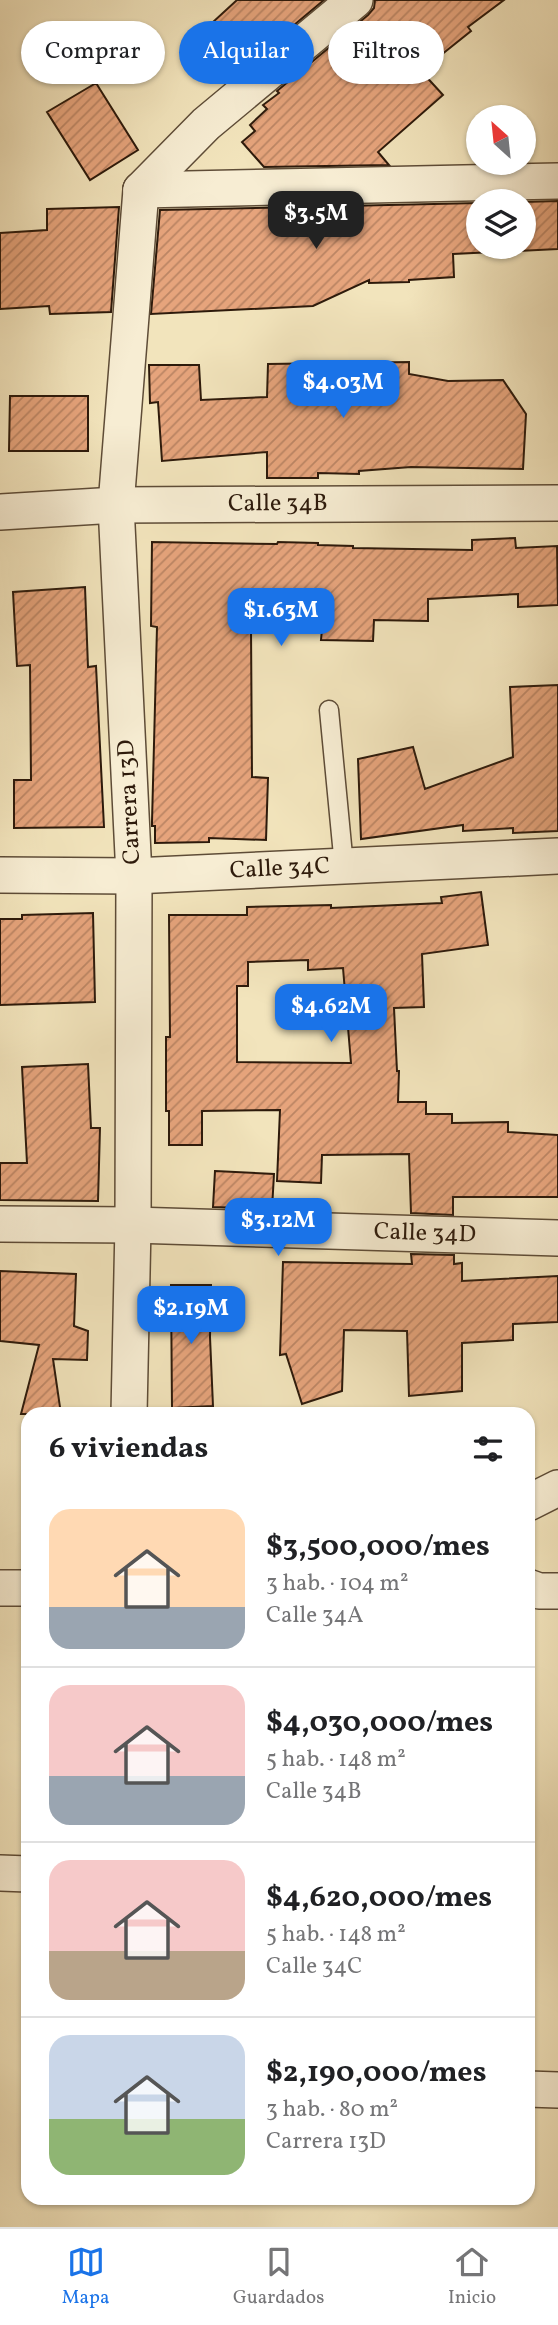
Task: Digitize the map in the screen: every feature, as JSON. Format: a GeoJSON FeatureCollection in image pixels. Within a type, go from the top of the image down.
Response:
{"type":"FeatureCollection","features":[{"type":"Feature","properties":{"kind":"street"},"geometry":{"type":"LineString","coordinates":[[141,190],[206,124],[355,0]]}},
{"type":"Feature","properties":{"kind":"street"},"geometry":{"type":"LineString","coordinates":[[141,190],[558,181]]}},
{"type":"Feature","properties":{"kind":"street","name":"Carrera 13D"},"geometry":{"type":"LineString","coordinates":[[129,1407],[133,1225],[134,876],[116,505],[141,190]]}},
{"type":"Feature","properties":{"kind":"street","name":"Calle 34B"},"geometry":{"type":"LineString","coordinates":[[0,512],[116,505],[558,503]]}},
{"type":"Feature","properties":{"kind":"street","name":"Calle 34C"},"geometry":{"type":"LineString","coordinates":[[0,875],[134,876],[558,856]]}},
{"type":"Feature","properties":{"kind":"street","name":"Calle 34D"},"geometry":{"type":"LineString","coordinates":[[0,1224],[133,1225],[558,1238]]}},
{"type":"Feature","properties":{"kind":"street"},"geometry":{"type":"LineString","coordinates":[[535,1500],[558,1488]]}},
{"type":"Feature","properties":{"kind":"street"},"geometry":{"type":"LineString","coordinates":[[0,1588],[21,1588]]}},
{"type":"Feature","properties":{"kind":"street"},"geometry":{"type":"LineString","coordinates":[[535,1590],[558,1591]]}},
{"type":"Feature","properties":{"kind":"street"},"geometry":{"type":"LineString","coordinates":[[0,1873],[21,1874]]}},
{"type":"Feature","properties":{"kind":"street"},"geometry":{"type":"LineString","coordinates":[[535,2089],[558,2090]]}},
{"type":"Feature","properties":{"kind":"lane"},"geometry":{"type":"LineString","coordinates":[[329,709],[344,866]]}},
{"type":"Feature","properties":{"kind":"building"},"geometry":{"type":"Polygon","coordinates":[[[237,0],[324,0],[299,21],[214,21],[237,0]]]}},
{"type":"Feature","properties":{"kind":"building"},"geometry":{"type":"Polygon","coordinates":[[[375,0],[504,0],[468,27],[471,31],[444,53],[444,21],[361,21],[374,8],[375,0]]]}},
{"type":"Feature","properties":{"kind":"building"},"geometry":{"type":"Polygon","coordinates":[[[328,48],[328,84],[433,84],[443,95],[378,152],[389,165],[264,167],[242,142],[255,131],[250,125],[267,109],[263,105],[279,93],[277,91],[285,84],[314,84],[314,60],[328,48]]]}},
{"type":"Feature","properties":{"kind":"building"},"geometry":{"type":"Polygon","coordinates":[[[97,84],[138,150],[90,180],[47,112],[97,84]]]}},
{"type":"Feature","properties":{"kind":"building"},"geometry":{"type":"Polygon","coordinates":[[[558,201],[558,249],[536,250],[536,202],[558,201]]]}},
{"type":"Feature","properties":{"kind":"building"},"geometry":{"type":"Polygon","coordinates":[[[466,203],[466,253],[453,254],[454,277],[409,282],[369,283],[369,280],[313,306],[151,314],[160,210],[466,203]]]}},
{"type":"Feature","properties":{"kind":"building"},"geometry":{"type":"Polygon","coordinates":[[[119,207],[111,312],[50,314],[49,306],[0,309],[0,233],[47,230],[47,209],[119,207]]]}},
{"type":"Feature","properties":{"kind":"building"},"geometry":{"type":"Polygon","coordinates":[[[409,362],[409,374],[448,381],[503,380],[526,414],[523,469],[411,467],[359,471],[359,474],[318,473],[318,478],[267,478],[267,452],[162,461],[158,402],[150,403],[149,365],[199,365],[201,400],[267,397],[268,364],[409,362]]]}},
{"type":"Feature","properties":{"kind":"building"},"geometry":{"type":"Polygon","coordinates":[[[10,396],[88,396],[88,451],[9,451],[10,396]]]}},
{"type":"Feature","properties":{"kind":"building"},"geometry":{"type":"Polygon","coordinates":[[[515,538],[516,548],[557,546],[558,605],[518,607],[518,594],[428,599],[428,621],[374,620],[373,641],[321,640],[322,629],[251,628],[252,777],[268,778],[266,840],[209,838],[209,842],[155,843],[155,826],[152,826],[152,822],[157,627],[151,626],[152,542],[318,543],[353,548],[472,550],[472,540],[515,538]]]}},
{"type":"Feature","properties":{"kind":"building"},"geometry":{"type":"Polygon","coordinates":[[[85,587],[88,667],[96,666],[104,827],[14,828],[14,780],[31,780],[30,665],[17,666],[13,592],[85,587]]]}},
{"type":"Feature","properties":{"kind":"building"},"geometry":{"type":"Polygon","coordinates":[[[558,685],[558,831],[513,833],[513,828],[463,831],[463,825],[361,839],[358,759],[413,747],[425,789],[513,757],[510,687],[558,685]]]}},
{"type":"Feature","properties":{"kind":"building"},"geometry":{"type":"Polygon","coordinates":[[[481,892],[488,945],[422,954],[424,1007],[394,1008],[399,1071],[398,1102],[426,1102],[426,1114],[452,1114],[452,1123],[508,1122],[508,1132],[558,1135],[558,1197],[453,1197],[453,1215],[411,1213],[409,1154],[322,1155],[321,1183],[277,1181],[280,1110],[202,1111],[202,1145],[169,1145],[166,1037],[170,1037],[169,915],[247,915],[247,907],[331,905],[331,908],[442,903],[441,897],[481,892]],[[308,960],[248,962],[248,986],[237,986],[237,1062],[351,1063],[343,968],[308,970],[308,960]]]}},
{"type":"Feature","properties":{"kind":"building"},"geometry":{"type":"Polygon","coordinates":[[[93,913],[95,1002],[0,1005],[0,919],[22,919],[22,915],[93,913]]]}},
{"type":"Feature","properties":{"kind":"building"},"geometry":{"type":"Polygon","coordinates":[[[88,1064],[91,1128],[100,1128],[98,1201],[0,1200],[0,1163],[27,1163],[22,1067],[88,1064]]]}},
{"type":"Feature","properties":{"kind":"building"},"geometry":{"type":"Polygon","coordinates":[[[215,1171],[274,1174],[272,1209],[213,1207],[215,1171]]]}},
{"type":"Feature","properties":{"kind":"building"},"geometry":{"type":"Polygon","coordinates":[[[411,1254],[454,1255],[454,1264],[462,1263],[462,1281],[558,1276],[558,1322],[513,1324],[513,1340],[462,1343],[462,1391],[409,1396],[407,1331],[344,1330],[342,1391],[302,1404],[286,1354],[280,1355],[283,1262],[412,1264],[411,1254]]]}},
{"type":"Feature","properties":{"kind":"building"},"geometry":{"type":"Polygon","coordinates":[[[0,1271],[76,1274],[74,1326],[88,1331],[87,1360],[53,1359],[60,1407],[23,1407],[39,1345],[0,1341],[0,1271]]]}},
{"type":"Feature","properties":{"kind":"building"},"geometry":{"type":"Polygon","coordinates":[[[171,1285],[211,1285],[213,1406],[172,1407],[171,1285]]]}}]}
